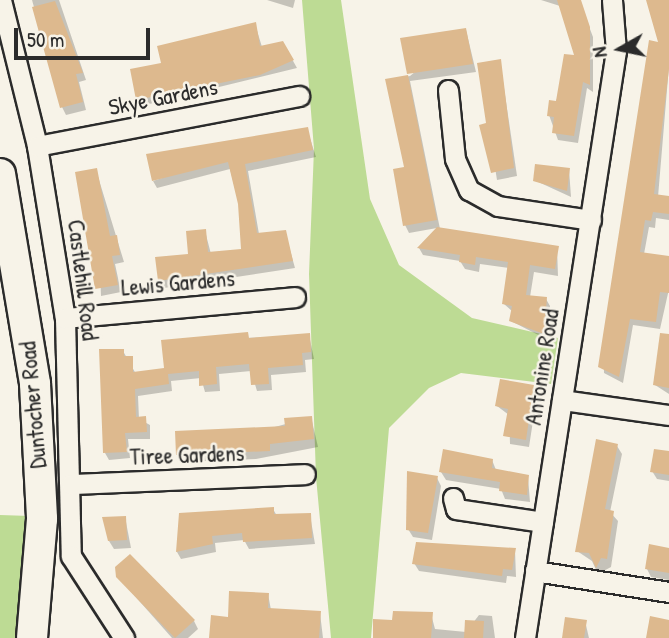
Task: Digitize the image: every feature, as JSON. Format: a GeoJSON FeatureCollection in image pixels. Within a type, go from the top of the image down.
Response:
{"type":"FeatureCollection","features":[{"type":"Feature","properties":{"kind":"main road","name":"Duntocher Road"},"geometry":{"type":"LineString","coordinates":[[0,174],[35,384],[42,519],[32,638]]}},
{"type":"Feature","properties":{"kind":"street","name":"Castlehill Road"},"geometry":{"type":"LineString","coordinates":[[1,0],[37,146],[65,317],[71,556],[124,638]]}},
{"type":"Feature","properties":{"kind":"street","name":"Antonine Road"},"geometry":{"type":"LineString","coordinates":[[525,638],[616,51],[612,0]]}},
{"type":"Feature","properties":{"kind":"street"},"geometry":{"type":"LineString","coordinates":[[448,90],[455,159],[469,190],[498,206],[591,220]]}},
{"type":"Feature","properties":{"kind":"street","name":"Skye Gardens"},"geometry":{"type":"LineString","coordinates":[[37,146],[299,96]]}},
{"type":"Feature","properties":{"kind":"street","name":"Lewis Gardens"},"geometry":{"type":"LineString","coordinates":[[65,317],[295,296]]}},
{"type":"Feature","properties":{"kind":"street"},"geometry":{"type":"LineString","coordinates":[[562,400],[669,415]]}},
{"type":"Feature","properties":{"kind":"street","name":"Tiree Gardens"},"geometry":{"type":"LineString","coordinates":[[71,484],[305,474]]}},
{"type":"Feature","properties":{"kind":"street"},"geometry":{"type":"LineString","coordinates":[[453,498],[456,509],[543,522]]}},
{"type":"Feature","properties":{"kind":"street"},"geometry":{"type":"LineString","coordinates":[[535,571],[669,592]]}},
{"type":"Feature","properties":{"kind":"green space"},"geometry":{"type":"Polygon","coordinates":[[[302,0],[341,0],[370,199],[399,265],[472,318],[558,338],[551,384],[461,373],[429,388],[389,428],[371,638],[331,638],[316,477],[309,274],[314,149],[302,0]]]}},
{"type":"Feature","properties":{"kind":"green space"},"geometry":{"type":"Polygon","coordinates":[[[0,515],[30,516],[17,638],[0,638],[0,515]]]}},
{"type":"Feature","properties":{"kind":"building"},"geometry":{"type":"Polygon","coordinates":[[[557,0],[581,0],[590,27],[590,85],[583,82],[574,136],[552,133],[554,117],[547,116],[549,100],[556,101],[564,54],[574,55],[557,0]]]}},
{"type":"Feature","properties":{"kind":"building"},"geometry":{"type":"Polygon","coordinates":[[[646,0],[669,0],[669,69],[654,194],[669,196],[669,214],[653,212],[651,221],[645,220],[640,252],[669,256],[669,293],[660,292],[656,322],[630,319],[619,377],[598,367],[649,40],[658,42],[646,0]]]}},
{"type":"Feature","properties":{"kind":"building"},"geometry":{"type":"Polygon","coordinates":[[[55,1],[83,73],[76,74],[83,102],[60,108],[32,7],[55,1]]]}},
{"type":"Feature","properties":{"kind":"building"},"geometry":{"type":"Polygon","coordinates":[[[256,22],[260,46],[283,41],[294,60],[260,75],[136,100],[130,69],[161,63],[157,46],[256,22]]]}},
{"type":"Feature","properties":{"kind":"building"},"geometry":{"type":"Polygon","coordinates":[[[466,28],[473,64],[407,74],[400,38],[466,28]]]}},
{"type":"Feature","properties":{"kind":"building"},"geometry":{"type":"Polygon","coordinates":[[[501,59],[514,168],[491,173],[479,125],[486,123],[477,63],[501,59]]]}},
{"type":"Feature","properties":{"kind":"building"},"geometry":{"type":"Polygon","coordinates":[[[408,75],[437,220],[403,226],[393,169],[404,167],[385,79],[408,75]]]}},
{"type":"Feature","properties":{"kind":"building"},"geometry":{"type":"Polygon","coordinates":[[[308,127],[313,150],[245,164],[257,233],[286,230],[293,261],[158,281],[155,257],[188,254],[186,231],[206,229],[208,252],[241,249],[238,204],[228,162],[152,181],[146,154],[308,127]]]}},
{"type":"Feature","properties":{"kind":"building"},"geometry":{"type":"Polygon","coordinates":[[[535,164],[570,168],[567,191],[533,181],[535,164]]]}},
{"type":"Feature","properties":{"kind":"building"},"geometry":{"type":"Polygon","coordinates":[[[97,168],[110,236],[117,235],[120,255],[112,256],[118,285],[95,289],[75,172],[97,168]]]}},
{"type":"Feature","properties":{"kind":"building"},"geometry":{"type":"Polygon","coordinates":[[[437,227],[559,246],[555,269],[530,265],[526,295],[547,297],[544,334],[509,321],[512,306],[502,304],[508,262],[476,257],[475,265],[459,262],[460,255],[417,248],[437,227]]]}},
{"type":"Feature","properties":{"kind":"building"},"geometry":{"type":"Polygon","coordinates":[[[248,332],[249,338],[310,333],[311,352],[302,353],[303,365],[268,368],[269,384],[251,385],[249,364],[216,367],[217,384],[199,386],[199,371],[168,374],[169,384],[135,389],[136,417],[146,416],[147,432],[125,433],[127,452],[103,453],[99,349],[124,349],[124,356],[133,356],[133,372],[164,368],[161,340],[248,332]]]}},
{"type":"Feature","properties":{"kind":"building"},"geometry":{"type":"Polygon","coordinates":[[[660,333],[669,334],[669,388],[653,385],[660,333]]]}},
{"type":"Feature","properties":{"kind":"building"},"geometry":{"type":"Polygon","coordinates":[[[500,379],[534,385],[526,440],[503,436],[508,409],[495,406],[500,379]]]}},
{"type":"Feature","properties":{"kind":"building"},"geometry":{"type":"Polygon","coordinates":[[[312,416],[314,439],[270,444],[270,451],[176,455],[175,431],[285,426],[284,418],[312,416]]]}},
{"type":"Feature","properties":{"kind":"building"},"geometry":{"type":"Polygon","coordinates":[[[596,439],[618,444],[605,509],[614,511],[607,559],[601,558],[596,568],[589,553],[575,552],[596,439]]]}},
{"type":"Feature","properties":{"kind":"building"},"geometry":{"type":"Polygon","coordinates":[[[443,449],[493,459],[492,468],[529,475],[527,495],[499,491],[500,482],[439,472],[443,449]]]}},
{"type":"Feature","properties":{"kind":"building"},"geometry":{"type":"Polygon","coordinates":[[[654,449],[669,451],[669,475],[650,472],[654,449]]]}},
{"type":"Feature","properties":{"kind":"building"},"geometry":{"type":"Polygon","coordinates":[[[407,471],[438,476],[428,533],[406,530],[407,471]]]}},
{"type":"Feature","properties":{"kind":"building"},"geometry":{"type":"Polygon","coordinates":[[[274,507],[274,514],[311,513],[312,538],[243,542],[242,533],[212,536],[213,544],[176,552],[179,513],[274,507]]]}},
{"type":"Feature","properties":{"kind":"building"},"geometry":{"type":"Polygon","coordinates":[[[126,516],[127,540],[108,541],[102,517],[126,516]]]}},
{"type":"Feature","properties":{"kind":"building"},"geometry":{"type":"Polygon","coordinates":[[[416,542],[516,548],[512,570],[503,569],[502,576],[412,564],[416,542]]]}},
{"type":"Feature","properties":{"kind":"building"},"geometry":{"type":"Polygon","coordinates":[[[649,544],[669,548],[669,573],[645,569],[649,544]]]}},
{"type":"Feature","properties":{"kind":"building"},"geometry":{"type":"Polygon","coordinates":[[[130,554],[195,620],[175,638],[116,577],[115,567],[130,554]]]}},
{"type":"Feature","properties":{"kind":"building"},"geometry":{"type":"Polygon","coordinates":[[[229,591],[269,593],[268,608],[321,611],[319,638],[209,638],[211,615],[228,617],[229,591]]]}},
{"type":"Feature","properties":{"kind":"building"},"geometry":{"type":"Polygon","coordinates":[[[393,611],[433,612],[431,638],[373,638],[373,619],[392,620],[393,611]]]}},
{"type":"Feature","properties":{"kind":"building"},"geometry":{"type":"Polygon","coordinates":[[[650,616],[669,620],[669,638],[646,638],[650,616]]]}},
{"type":"Feature","properties":{"kind":"building"},"geometry":{"type":"Polygon","coordinates":[[[565,617],[587,620],[584,638],[562,638],[565,617]]]}},
{"type":"Feature","properties":{"kind":"building"},"geometry":{"type":"Polygon","coordinates":[[[465,620],[484,621],[483,638],[464,638],[465,620]]]}}]}
